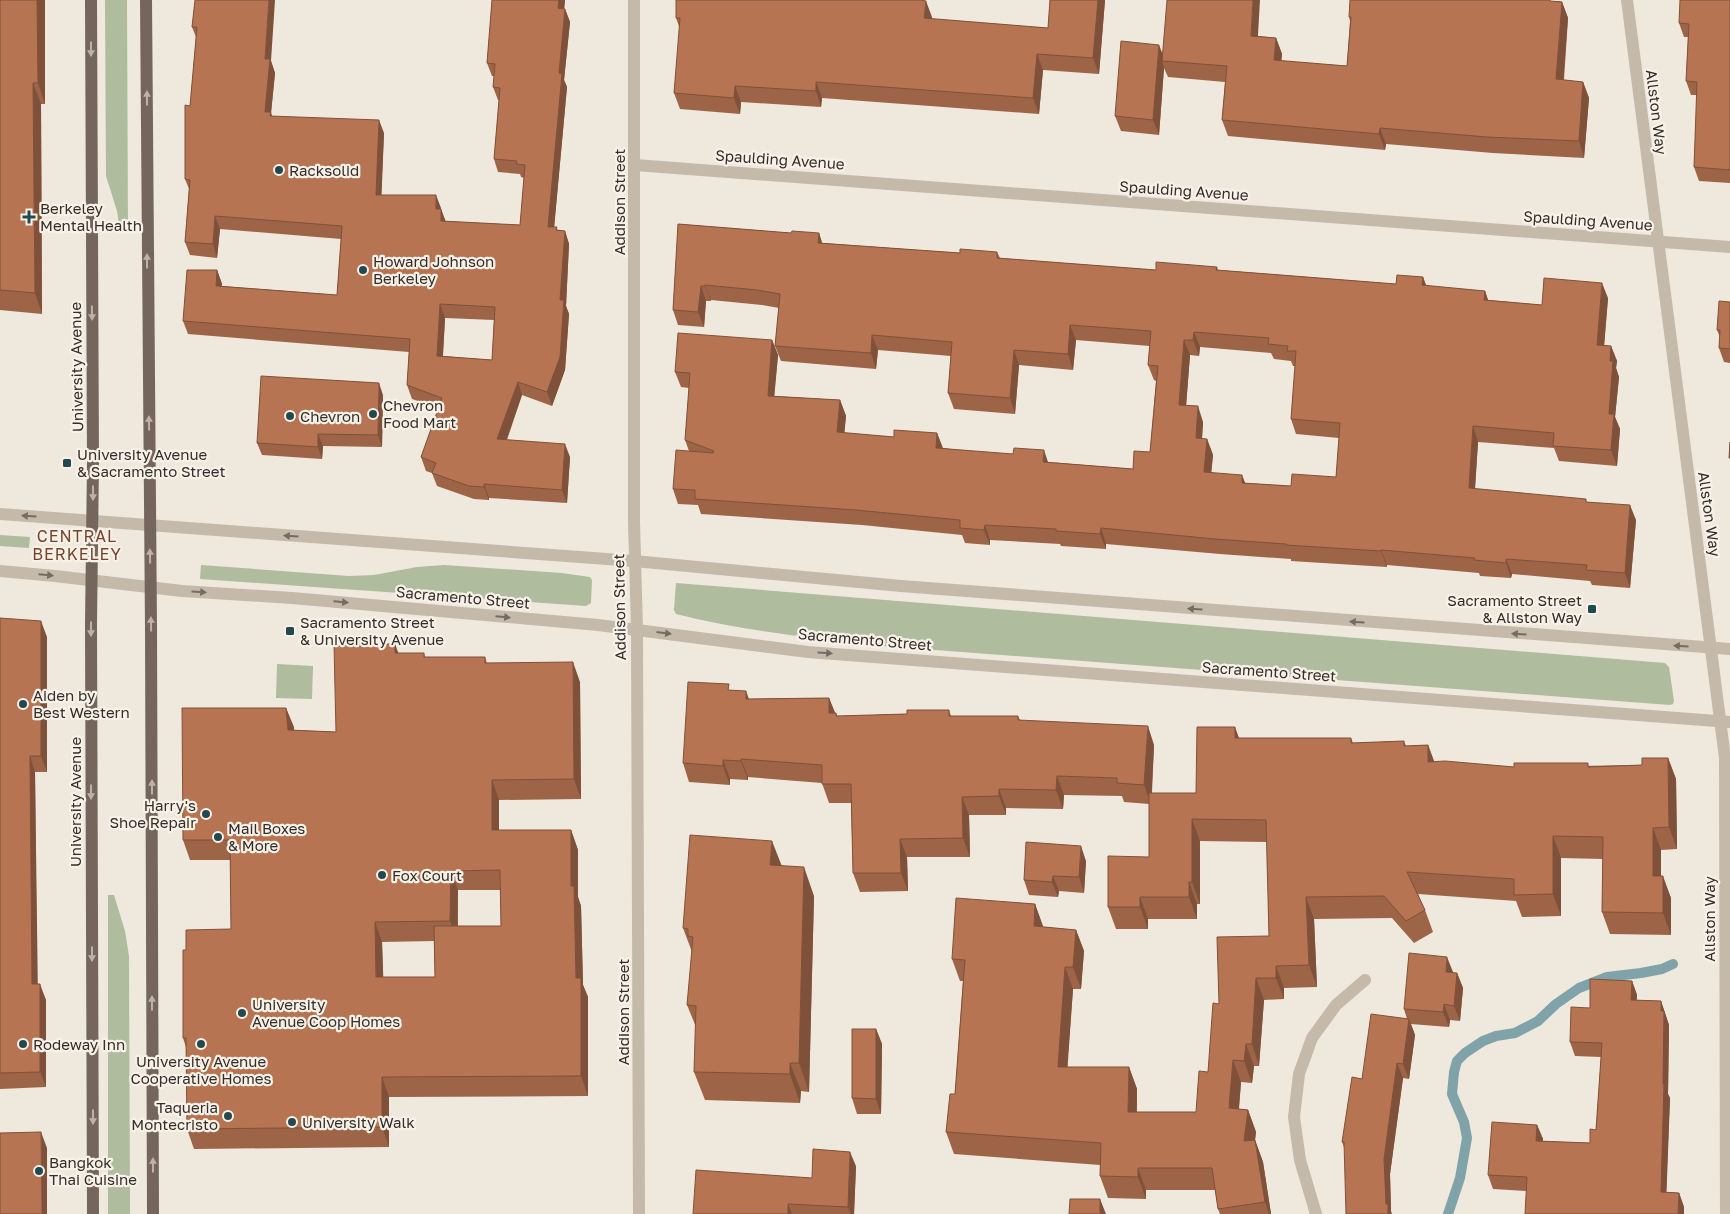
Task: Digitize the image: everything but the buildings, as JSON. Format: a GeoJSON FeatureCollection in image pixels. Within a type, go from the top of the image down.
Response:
{"type":"FeatureCollection","features":[{"type":"Feature","properties":{"kind":"main road","name":"University Avenue"},"geometry":{"type":"LineString","coordinates":[[91,0],[93,1214]]}},
{"type":"Feature","properties":{"kind":"main road"},"geometry":{"type":"LineString","coordinates":[[146,0],[153,1214]]}},
{"type":"Feature","properties":{"kind":"street","name":"Addison Street"},"geometry":{"type":"LineString","coordinates":[[634,0],[634,561],[637,629],[639,1214]]}},
{"type":"Feature","properties":{"kind":"street","name":"Allston Way"},"geometry":{"type":"LineString","coordinates":[[1626,0],[1712,648],[1725,722],[1726,1214]]}},
{"type":"Feature","properties":{"kind":"street","name":"Spaulding Avenue"},"geometry":{"type":"LineString","coordinates":[[635,165],[1730,247]]}},
{"type":"Feature","properties":{"kind":"street"},"geometry":{"type":"LineString","coordinates":[[0,514],[634,561],[901,586],[1730,649]]}},
{"type":"Feature","properties":{"kind":"street","name":"Sacramento Street"},"geometry":{"type":"LineString","coordinates":[[0,571],[150,587],[400,607],[637,629],[818,652],[1725,722]]}},
{"type":"Feature","properties":{"kind":"street"},"geometry":{"type":"LineString","coordinates":[[1316,1214],[1300,1160],[1294,1116],[1299,1074],[1312,1038],[1336,1005],[1365,980]]}},
{"type":"Feature","properties":{"kind":"green space"},"geometry":{"type":"Polygon","coordinates":[[[105,0],[127,0],[128,232],[120,231],[117,211],[106,176],[105,0]]]}},
{"type":"Feature","properties":{"kind":"green space"},"geometry":{"type":"Polygon","coordinates":[[[0,535],[30,537],[29,548],[0,546],[0,535]]]}},
{"type":"Feature","properties":{"kind":"green space"},"geometry":{"type":"Polygon","coordinates":[[[201,565],[349,576],[374,575],[417,567],[444,565],[562,573],[590,577],[592,580],[591,603],[586,606],[200,579],[201,565]]]}},
{"type":"Feature","properties":{"kind":"green space"},"geometry":{"type":"Polygon","coordinates":[[[676,583],[1665,663],[1669,667],[1674,701],[1670,705],[882,646],[830,640],[753,629],[676,614],[674,610],[676,583]]]}},
{"type":"Feature","properties":{"kind":"green space"},"geometry":{"type":"Polygon","coordinates":[[[277,664],[313,666],[312,699],[276,698],[277,664]]]}},
{"type":"Feature","properties":{"kind":"green space"},"geometry":{"type":"Polygon","coordinates":[[[108,895],[114,895],[125,931],[129,956],[130,1214],[108,1214],[108,895]]]}},
{"type":"Feature","properties":{"kind":"waterway"},"geometry":{"type":"LineString","coordinates":[[1448,1214],[1460,1178],[1467,1138],[1464,1122],[1452,1094],[1457,1061],[1483,1041],[1496,1036],[1515,1033],[1538,1021],[1556,1004],[1579,988],[1607,977],[1662,969],[1673,964]]}},
{"type":"Feature","properties":{"kind":"place","name":"Racksolid"},"geometry":{"type":"Point","coordinates":[279,170]}},
{"type":"Feature","properties":{"kind":"place","name":"Berkeley Mental Health"},"geometry":{"type":"Point","coordinates":[29,217]}},
{"type":"Feature","properties":{"kind":"place","name":"Howard Johnson Berkeley"},"geometry":{"type":"Point","coordinates":[363,270]}},
{"type":"Feature","properties":{"kind":"place","name":"Chevron Food Mart"},"geometry":{"type":"Point","coordinates":[373,414]}},
{"type":"Feature","properties":{"kind":"place","name":"Chevron"},"geometry":{"type":"Point","coordinates":[290,416]}},
{"type":"Feature","properties":{"kind":"place","name":"University Avenue & Sacramento Street"},"geometry":{"type":"Point","coordinates":[67,463]}},
{"type":"Feature","properties":{"kind":"place","name":"Sacramento Street & Allston Way"},"geometry":{"type":"Point","coordinates":[1592,609]}},
{"type":"Feature","properties":{"kind":"place","name":"Sacramento Street & University Avenue"},"geometry":{"type":"Point","coordinates":[290,631]}},
{"type":"Feature","properties":{"kind":"place","name":"Aiden by Best Western"},"geometry":{"type":"Point","coordinates":[23,704]}},
{"type":"Feature","properties":{"kind":"place","name":"Harry's Shoe Repair"},"geometry":{"type":"Point","coordinates":[206,814]}},
{"type":"Feature","properties":{"kind":"place","name":"Mail Boxes & More"},"geometry":{"type":"Point","coordinates":[218,837]}},
{"type":"Feature","properties":{"kind":"place","name":"Fox Court"},"geometry":{"type":"Point","coordinates":[382,875]}},
{"type":"Feature","properties":{"kind":"place","name":"University Avenue Coop Homes"},"geometry":{"type":"Point","coordinates":[242,1013]}},
{"type":"Feature","properties":{"kind":"place","name":"Rodeway Inn"},"geometry":{"type":"Point","coordinates":[23,1044]}},
{"type":"Feature","properties":{"kind":"place","name":"University Avenue Cooperative Homes"},"geometry":{"type":"Point","coordinates":[201,1044]}},
{"type":"Feature","properties":{"kind":"place","name":"Taqueria Montecristo"},"geometry":{"type":"Point","coordinates":[228,1116]}},
{"type":"Feature","properties":{"kind":"place","name":"University Walk"},"geometry":{"type":"Point","coordinates":[292,1122]}},
{"type":"Feature","properties":{"kind":"place","name":"Bangkok Thai Cuisine"},"geometry":{"type":"Point","coordinates":[39,1171]}},
{"type":"Feature","properties":{"kind":"district","name":"CENTRAL BERKELEY"},"geometry":{"type":"Point","coordinates":[77,545]}}]}
